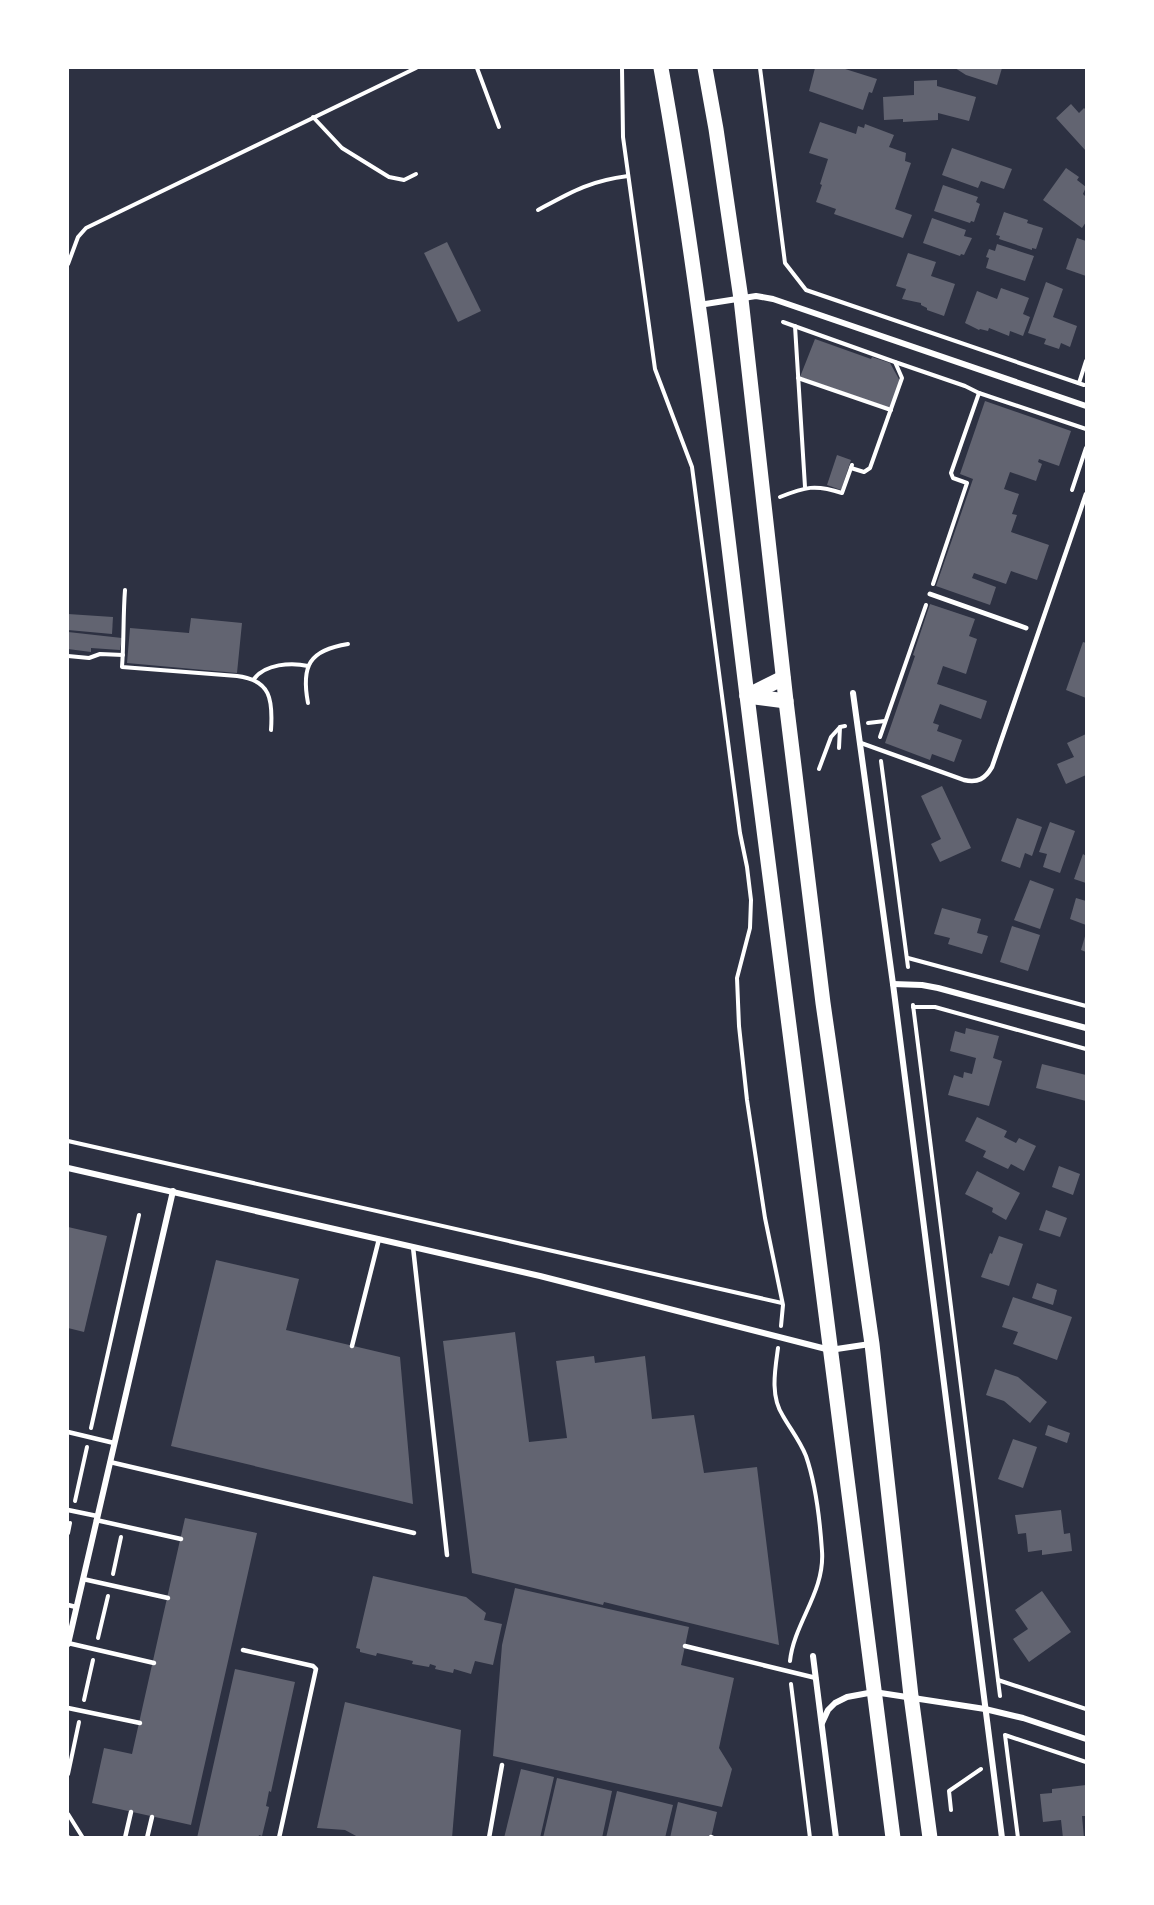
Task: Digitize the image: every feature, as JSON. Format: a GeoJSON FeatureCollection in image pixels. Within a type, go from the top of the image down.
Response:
{"type":"FeatureCollection","features":[{"type":"Feature","properties":{"kind":"main road"},"geometry":{"type":"LineString","coordinates":[[661,68],[698,305],[892,1838]]}},
{"type":"Feature","properties":{"kind":"main road"},"geometry":{"type":"LineString","coordinates":[[705,68],[741,299],[783,678],[823,1003],[872,1344],[911,1696],[930,1838]]}},
{"type":"Feature","properties":{"kind":"main road"},"geometry":{"type":"LineString","coordinates":[[747,696],[783,678]]}},
{"type":"Feature","properties":{"kind":"main road"},"geometry":{"type":"LineString","coordinates":[[747,696],[786,701]]}},
{"type":"Feature","properties":{"kind":"street"},"geometry":{"type":"LineString","coordinates":[[698,305],[756,296],[782,301],[1086,406]]}},
{"type":"Feature","properties":{"kind":"street"},"geometry":{"type":"LineString","coordinates":[[930,594],[1026,628]]}},
{"type":"Feature","properties":{"kind":"street"},"geometry":{"type":"LineString","coordinates":[[853,693],[893,984],[1002,1838]]}},
{"type":"Feature","properties":{"kind":"street"},"geometry":{"type":"LineString","coordinates":[[893,984],[929,986],[1086,1028]]}},
{"type":"Feature","properties":{"kind":"street"},"geometry":{"type":"LineString","coordinates":[[68,1168],[671,1308],[831,1350],[872,1344]]}},
{"type":"Feature","properties":{"kind":"street"},"geometry":{"type":"LineString","coordinates":[[68,1644],[69,1629],[83,1579],[173,1191]]}},
{"type":"Feature","properties":{"kind":"street"},"geometry":{"type":"LineString","coordinates":[[813,1656],[836,1838]]}},
{"type":"Feature","properties":{"kind":"street"},"geometry":{"type":"LineString","coordinates":[[822,1723],[828,1710],[835,1703],[847,1696],[874,1692],[985,1709],[1023,1718],[1086,1739]]}},
{"type":"Feature","properties":{"kind":"lane"},"geometry":{"type":"LineString","coordinates":[[861,742],[970,781],[983,779],[992,767],[1086,494]]}},
{"type":"Feature","properties":{"kind":"lane"},"geometry":{"type":"LineString","coordinates":[[352,1346],[379,1239]]}},
{"type":"Feature","properties":{"kind":"lane"},"geometry":{"type":"LineString","coordinates":[[413,1247],[447,1555]]}},
{"type":"Feature","properties":{"kind":"lane"},"geometry":{"type":"LineString","coordinates":[[68,1432],[114,1443]]}},
{"type":"Feature","properties":{"kind":"lane"},"geometry":{"type":"LineString","coordinates":[[110,1462],[414,1533]]}},
{"type":"Feature","properties":{"kind":"lane"},"geometry":{"type":"LineString","coordinates":[[70,1510],[181,1539]]}},
{"type":"Feature","properties":{"kind":"lane"},"geometry":{"type":"LineString","coordinates":[[83,1579],[168,1598]]}},
{"type":"Feature","properties":{"kind":"lane"},"geometry":{"type":"LineString","coordinates":[[68,1605],[76,1607]]}},
{"type":"Feature","properties":{"kind":"lane"},"geometry":{"type":"LineString","coordinates":[[68,1644],[154,1663]]}},
{"type":"Feature","properties":{"kind":"lane"},"geometry":{"type":"LineString","coordinates":[[685,1646],[816,1678]]}},
{"type":"Feature","properties":{"kind":"lane"},"geometry":{"type":"LineString","coordinates":[[243,1650],[314,1666],[316,1669],[279,1838]]}},
{"type":"Feature","properties":{"kind":"lane"},"geometry":{"type":"LineString","coordinates":[[68,1708],[140,1723]]}},
{"type":"Feature","properties":{"kind":"lane"},"geometry":{"type":"LineString","coordinates":[[489,1838],[502,1765]]}},
{"type":"Feature","properties":{"kind":"lane"},"geometry":{"type":"LineString","coordinates":[[125,1838],[131,1812]]}},
{"type":"Feature","properties":{"kind":"lane"},"geometry":{"type":"LineString","coordinates":[[147,1838],[152,1817]]}},
{"type":"Feature","properties":{"kind":"path"},"geometry":{"type":"LineString","coordinates":[[68,264],[78,237],[86,228],[416,68]]}},
{"type":"Feature","properties":{"kind":"path"},"geometry":{"type":"LineString","coordinates":[[477,68],[499,127]]}},
{"type":"Feature","properties":{"kind":"path"},"geometry":{"type":"LineString","coordinates":[[622,68],[622,137],[655,369],[692,467],[740,833],[748,875],[750,928],[737,978],[739,1026],[747,1100],[782,1311]]}},
{"type":"Feature","properties":{"kind":"path"},"geometry":{"type":"LineString","coordinates":[[760,68],[785,264],[806,290],[1084,385]]}},
{"type":"Feature","properties":{"kind":"path"},"geometry":{"type":"LineString","coordinates":[[313,117],[345,151],[389,177],[404,180],[416,174]]}},
{"type":"Feature","properties":{"kind":"path"},"geometry":{"type":"LineString","coordinates":[[538,210],[581,187],[628,176]]}},
{"type":"Feature","properties":{"kind":"path"},"geometry":{"type":"LineString","coordinates":[[783,322],[1086,429]]}},
{"type":"Feature","properties":{"kind":"path"},"geometry":{"type":"LineString","coordinates":[[795,327],[805,487]]}},
{"type":"Feature","properties":{"kind":"path"},"geometry":{"type":"LineString","coordinates":[[1079,383],[1086,361]]}},
{"type":"Feature","properties":{"kind":"path"},"geometry":{"type":"LineString","coordinates":[[776,498],[805,487],[824,487],[842,493],[852,466],[864,472],[870,468],[902,378],[895,362]]}},
{"type":"Feature","properties":{"kind":"path"},"geometry":{"type":"LineString","coordinates":[[798,378],[891,410]]}},
{"type":"Feature","properties":{"kind":"path"},"geometry":{"type":"LineString","coordinates":[[879,741],[968,483],[953,478],[951,473],[979,393]]}},
{"type":"Feature","properties":{"kind":"path"},"geometry":{"type":"LineString","coordinates":[[125,590],[122,667],[237,676],[254,680],[260,683],[272,705],[271,730]]}},
{"type":"Feature","properties":{"kind":"path"},"geometry":{"type":"LineString","coordinates":[[308,704],[304,685],[311,660],[327,648],[348,644]]}},
{"type":"Feature","properties":{"kind":"path"},"geometry":{"type":"LineString","coordinates":[[68,656],[89,658],[100,654],[123,655]]}},
{"type":"Feature","properties":{"kind":"path"},"geometry":{"type":"LineString","coordinates":[[254,680],[264,670],[291,664],[308,666]]}},
{"type":"Feature","properties":{"kind":"path"},"geometry":{"type":"LineString","coordinates":[[868,723],[885,721]]}},
{"type":"Feature","properties":{"kind":"path"},"geometry":{"type":"LineString","coordinates":[[819,769],[831,737],[840,727],[849,726]]}},
{"type":"Feature","properties":{"kind":"path"},"geometry":{"type":"LineString","coordinates":[[839,748],[840,727]]}},
{"type":"Feature","properties":{"kind":"path"},"geometry":{"type":"LineString","coordinates":[[880,757],[908,967]]}},
{"type":"Feature","properties":{"kind":"path"},"geometry":{"type":"LineString","coordinates":[[907,958],[1086,1006]]}},
{"type":"Feature","properties":{"kind":"path"},"geometry":{"type":"LineString","coordinates":[[1000,1696],[913,1006],[935,1007],[1086,1049]]}},
{"type":"Feature","properties":{"kind":"path"},"geometry":{"type":"LineString","coordinates":[[68,1141],[782,1303]]}},
{"type":"Feature","properties":{"kind":"path"},"geometry":{"type":"LineString","coordinates":[[68,1533],[70,1510],[89,1437],[139,1215]]}},
{"type":"Feature","properties":{"kind":"path"},"geometry":{"type":"LineString","coordinates":[[776,1360],[774,1389],[776,1400],[801,1445],[809,1465],[820,1527],[822,1555],[818,1586],[793,1644],[790,1672],[810,1838]]}},
{"type":"Feature","properties":{"kind":"path"},"geometry":{"type":"LineString","coordinates":[[998,1680],[1086,1709]]}},
{"type":"Feature","properties":{"kind":"path"},"geometry":{"type":"LineString","coordinates":[[1018,1838],[1005,1735],[1086,1762]]}},
{"type":"Feature","properties":{"kind":"path"},"geometry":{"type":"LineString","coordinates":[[951,1810],[949,1791],[992,1762]]}},
{"type":"Feature","properties":{"kind":"path"},"geometry":{"type":"LineString","coordinates":[[68,1814],[83,1838]]}},
{"type":"Feature","properties":{"kind":"building"},"geometry":{"type":"Polygon","coordinates":[[[815,68],[842,68],[877,79],[872,93],[869,92],[863,110],[809,91],[815,68]]]}},
{"type":"Feature","properties":{"kind":"building"},"geometry":{"type":"Polygon","coordinates":[[[955,68],[1002,68],[997,85],[966,75],[955,68]]]}},
{"type":"Feature","properties":{"kind":"building"},"geometry":{"type":"Polygon","coordinates":[[[937,80],[937,86],[976,97],[969,121],[938,113],[938,120],[903,122],[903,119],[884,120],[883,97],[914,95],[914,81],[937,80]]]}},
{"type":"Feature","properties":{"kind":"building"},"geometry":{"type":"Polygon","coordinates":[[[1071,104],[1079,113],[1084,108],[1086,110],[1086,151],[1056,118],[1071,104]]]}},
{"type":"Feature","properties":{"kind":"building"},"geometry":{"type":"Polygon","coordinates":[[[820,122],[856,134],[858,126],[864,128],[865,124],[894,135],[889,147],[906,153],[905,161],[911,163],[895,209],[912,215],[903,238],[834,214],[836,209],[816,202],[828,159],[809,153],[820,122]]]}},
{"type":"Feature","properties":{"kind":"building"},"geometry":{"type":"Polygon","coordinates":[[[952,148],[1012,169],[1004,189],[981,181],[978,188],[942,175],[952,148]]]}},
{"type":"Feature","properties":{"kind":"building"},"geometry":{"type":"Polygon","coordinates":[[[1066,168],[1079,177],[1077,180],[1086,187],[1083,194],[1086,197],[1086,222],[1082,228],[1043,200],[1066,168]]]}},
{"type":"Feature","properties":{"kind":"building"},"geometry":{"type":"Polygon","coordinates":[[[943,185],[978,197],[976,202],[980,204],[974,222],[970,223],[934,211],[943,185]]]}},
{"type":"Feature","properties":{"kind":"building"},"geometry":{"type":"Polygon","coordinates":[[[1004,212],[1043,228],[1036,249],[1032,248],[1032,250],[999,239],[1000,236],[996,235],[1004,212]]]}},
{"type":"Feature","properties":{"kind":"building"},"geometry":{"type":"Polygon","coordinates":[[[932,218],[966,230],[964,236],[972,238],[964,255],[960,256],[923,243],[932,218]]]}},
{"type":"Feature","properties":{"kind":"building"},"geometry":{"type":"Polygon","coordinates":[[[1077,238],[1086,241],[1086,276],[1066,269],[1077,238]]]}},
{"type":"Feature","properties":{"kind":"building"},"geometry":{"type":"Polygon","coordinates":[[[447,242],[481,311],[458,322],[424,253],[447,242]]]}},
{"type":"Feature","properties":{"kind":"building"},"geometry":{"type":"Polygon","coordinates":[[[997,244],[1034,256],[1025,281],[986,268],[989,249],[995,251],[997,244]]]}},
{"type":"Feature","properties":{"kind":"building"},"geometry":{"type":"Polygon","coordinates":[[[908,253],[936,262],[931,276],[955,284],[944,316],[927,310],[921,303],[902,299],[906,289],[896,286],[908,253]]]}},
{"type":"Feature","properties":{"kind":"building"},"geometry":{"type":"Polygon","coordinates":[[[1046,282],[1063,289],[1053,317],[1077,326],[1070,347],[1061,343],[1059,349],[1044,344],[1046,339],[1028,333],[1046,282]]]}},
{"type":"Feature","properties":{"kind":"building"},"geometry":{"type":"Polygon","coordinates":[[[1001,288],[1029,298],[1023,314],[1030,317],[1023,336],[1010,331],[1009,336],[989,328],[988,331],[979,330],[965,323],[977,291],[997,299],[1001,288]]]}},
{"type":"Feature","properties":{"kind":"building"},"geometry":{"type":"Polygon","coordinates":[[[815,339],[871,359],[872,357],[890,363],[900,381],[890,408],[800,377],[815,339]]]}},
{"type":"Feature","properties":{"kind":"building"},"geometry":{"type":"Polygon","coordinates":[[[985,401],[1071,431],[1059,466],[1039,459],[1038,462],[1042,464],[1036,481],[1010,472],[1004,489],[1019,494],[1012,514],[1017,515],[1011,532],[1049,545],[1037,580],[1011,571],[1006,584],[974,573],[972,578],[996,587],[990,605],[936,586],[973,479],[960,474],[985,401]]]}},
{"type":"Feature","properties":{"kind":"building"},"geometry":{"type":"Polygon","coordinates":[[[837,455],[851,460],[841,490],[827,485],[837,455]]]}},
{"type":"Feature","properties":{"kind":"building"},"geometry":{"type":"Polygon","coordinates":[[[930,604],[975,619],[969,636],[977,639],[966,674],[943,666],[937,684],[987,701],[981,719],[940,704],[933,723],[939,725],[937,731],[962,740],[954,762],[932,754],[930,760],[885,743],[930,604]]]}},
{"type":"Feature","properties":{"kind":"building"},"geometry":{"type":"Polygon","coordinates":[[[68,614],[113,617],[112,634],[68,630],[68,614]]]}},
{"type":"Feature","properties":{"kind":"building"},"geometry":{"type":"Polygon","coordinates":[[[191,618],[242,623],[237,673],[127,663],[130,628],[189,633],[191,618]]]}},
{"type":"Feature","properties":{"kind":"building"},"geometry":{"type":"Polygon","coordinates":[[[68,632],[122,638],[120,650],[91,648],[91,652],[68,649],[68,632]]]}},
{"type":"Feature","properties":{"kind":"building"},"geometry":{"type":"Polygon","coordinates":[[[1083,642],[1086,643],[1086,698],[1066,690],[1083,642]]]}},
{"type":"Feature","properties":{"kind":"building"},"geometry":{"type":"Polygon","coordinates":[[[1086,734],[1086,775],[1066,784],[1057,764],[1074,757],[1067,743],[1086,734]]]}},
{"type":"Feature","properties":{"kind":"building"},"geometry":{"type":"Polygon","coordinates":[[[942,786],[971,848],[940,862],[931,844],[941,839],[921,796],[942,786]]]}},
{"type":"Feature","properties":{"kind":"building"},"geometry":{"type":"Polygon","coordinates":[[[1017,818],[1042,827],[1032,856],[1025,853],[1020,868],[1001,861],[1017,818]]]}},
{"type":"Feature","properties":{"kind":"building"},"geometry":{"type":"Polygon","coordinates":[[[1050,822],[1075,831],[1060,873],[1043,867],[1047,854],[1039,852],[1050,822]]]}},
{"type":"Feature","properties":{"kind":"building"},"geometry":{"type":"Polygon","coordinates":[[[1083,854],[1086,856],[1086,883],[1074,879],[1083,854]]]}},
{"type":"Feature","properties":{"kind":"building"},"geometry":{"type":"Polygon","coordinates":[[[1030,880],[1054,889],[1040,929],[1014,920],[1030,880]]]}},
{"type":"Feature","properties":{"kind":"building"},"geometry":{"type":"Polygon","coordinates":[[[1076,898],[1086,901],[1086,925],[1070,919],[1076,898]]]}},
{"type":"Feature","properties":{"kind":"building"},"geometry":{"type":"Polygon","coordinates":[[[942,908],[981,919],[977,933],[988,936],[982,954],[948,944],[950,938],[934,934],[942,908]]]}},
{"type":"Feature","properties":{"kind":"building"},"geometry":{"type":"Polygon","coordinates":[[[1012,926],[1040,935],[1028,971],[1000,962],[1012,926]]]}},
{"type":"Feature","properties":{"kind":"building"},"geometry":{"type":"Polygon","coordinates":[[[1086,933],[1086,952],[1081,950],[1086,933]]]}},
{"type":"Feature","properties":{"kind":"building"},"geometry":{"type":"Polygon","coordinates":[[[966,1028],[999,1036],[993,1058],[1002,1061],[989,1106],[948,1095],[954,1075],[963,1078],[964,1072],[972,1074],[976,1058],[950,1051],[955,1031],[965,1034],[966,1028]]]}},
{"type":"Feature","properties":{"kind":"building"},"geometry":{"type":"Polygon","coordinates":[[[1042,1064],[1086,1075],[1086,1101],[1036,1088],[1042,1064]]]}},
{"type":"Feature","properties":{"kind":"building"},"geometry":{"type":"Polygon","coordinates":[[[977,1117],[1007,1131],[1004,1137],[1016,1143],[1019,1138],[1036,1146],[1024,1171],[1011,1164],[1008,1169],[983,1157],[986,1151],[965,1141],[977,1117]]]}},
{"type":"Feature","properties":{"kind":"building"},"geometry":{"type":"Polygon","coordinates":[[[1059,1166],[1080,1174],[1073,1195],[1052,1187],[1059,1166]]]}},
{"type":"Feature","properties":{"kind":"building"},"geometry":{"type":"Polygon","coordinates":[[[977,1171],[1020,1193],[1006,1220],[992,1212],[993,1208],[965,1194],[977,1171]]]}},
{"type":"Feature","properties":{"kind":"building"},"geometry":{"type":"Polygon","coordinates":[[[1046,1210],[1067,1218],[1060,1237],[1039,1230],[1046,1210]]]}},
{"type":"Feature","properties":{"kind":"building"},"geometry":{"type":"Polygon","coordinates":[[[68,1227],[107,1236],[84,1332],[68,1328],[68,1227]]]}},
{"type":"Feature","properties":{"kind":"building"},"geometry":{"type":"Polygon","coordinates":[[[999,1236],[1023,1244],[1009,1286],[981,1277],[999,1236]]]}},
{"type":"Feature","properties":{"kind":"building"},"geometry":{"type":"Polygon","coordinates":[[[216,1260],[299,1279],[286,1330],[400,1357],[413,1504],[171,1446],[216,1260]]]}},
{"type":"Feature","properties":{"kind":"building"},"geometry":{"type":"Polygon","coordinates":[[[1037,1283],[1057,1290],[1053,1305],[1032,1298],[1037,1283]]]}},
{"type":"Feature","properties":{"kind":"building"},"geometry":{"type":"Polygon","coordinates":[[[1013,1297],[1072,1317],[1057,1360],[1013,1344],[1018,1332],[1002,1327],[1013,1297]]]}},
{"type":"Feature","properties":{"kind":"building"},"geometry":{"type":"Polygon","coordinates":[[[515,1332],[529,1442],[567,1438],[556,1361],[594,1356],[595,1363],[645,1356],[652,1419],[694,1415],[704,1473],[757,1467],[779,1645],[604,1602],[603,1605],[472,1573],[443,1341],[515,1332]]]}},
{"type":"Feature","properties":{"kind":"building"},"geometry":{"type":"Polygon","coordinates":[[[995,1369],[1018,1377],[1047,1402],[1030,1423],[1004,1401],[986,1395],[995,1369]]]}},
{"type":"Feature","properties":{"kind":"building"},"geometry":{"type":"Polygon","coordinates":[[[1048,1425],[1070,1433],[1067,1443],[1045,1435],[1048,1425]]]}},
{"type":"Feature","properties":{"kind":"building"},"geometry":{"type":"Polygon","coordinates":[[[1013,1439],[1037,1447],[1023,1488],[998,1479],[1013,1439]]]}},
{"type":"Feature","properties":{"kind":"building"},"geometry":{"type":"Polygon","coordinates":[[[1061,1510],[1064,1534],[1070,1533],[1072,1551],[1042,1555],[1042,1550],[1028,1552],[1026,1533],[1018,1534],[1015,1515],[1061,1510]]]}},
{"type":"Feature","properties":{"kind":"building"},"geometry":{"type":"Polygon","coordinates":[[[185,1518],[257,1533],[191,1825],[92,1803],[104,1748],[132,1754],[185,1518]]]}},
{"type":"Feature","properties":{"kind":"building"},"geometry":{"type":"Polygon","coordinates":[[[373,1576],[466,1597],[486,1613],[484,1620],[502,1624],[493,1665],[475,1661],[471,1674],[454,1669],[453,1673],[435,1669],[436,1666],[430,1664],[429,1667],[377,1653],[376,1656],[360,1652],[360,1649],[356,1648],[373,1576]]]}},
{"type":"Feature","properties":{"kind":"building"},"geometry":{"type":"Polygon","coordinates":[[[515,1588],[689,1627],[681,1665],[734,1678],[719,1748],[732,1769],[722,1807],[493,1756],[502,1645],[515,1588]]]}},
{"type":"Feature","properties":{"kind":"building"},"geometry":{"type":"Polygon","coordinates":[[[1042,1591],[1071,1632],[1029,1662],[1013,1639],[1028,1629],[1015,1610],[1042,1591]]]}},
{"type":"Feature","properties":{"kind":"building"},"geometry":{"type":"Polygon","coordinates":[[[235,1669],[295,1682],[271,1792],[269,1791],[266,1806],[269,1807],[262,1836],[259,1835],[258,1838],[197,1838],[235,1669]]]}},
{"type":"Feature","properties":{"kind":"building"},"geometry":{"type":"Polygon","coordinates":[[[345,1702],[461,1730],[452,1838],[358,1837],[345,1830],[317,1828],[345,1702]]]}},
{"type":"Feature","properties":{"kind":"building"},"geometry":{"type":"Polygon","coordinates":[[[521,1769],[554,1777],[540,1838],[504,1838],[521,1769]]]}},
{"type":"Feature","properties":{"kind":"building"},"geometry":{"type":"Polygon","coordinates":[[[557,1778],[612,1791],[602,1838],[543,1838],[557,1778]]]}},
{"type":"Feature","properties":{"kind":"building"},"geometry":{"type":"Polygon","coordinates":[[[1086,1785],[1086,1816],[1082,1816],[1084,1838],[1063,1838],[1061,1820],[1043,1822],[1040,1794],[1052,1793],[1052,1789],[1086,1785]]]}},
{"type":"Feature","properties":{"kind":"building"},"geometry":{"type":"Polygon","coordinates":[[[617,1791],[673,1805],[665,1838],[606,1838],[617,1791]]]}},
{"type":"Feature","properties":{"kind":"building"},"geometry":{"type":"Polygon","coordinates":[[[678,1802],[717,1812],[711,1838],[670,1838],[678,1802]]]}}]}
